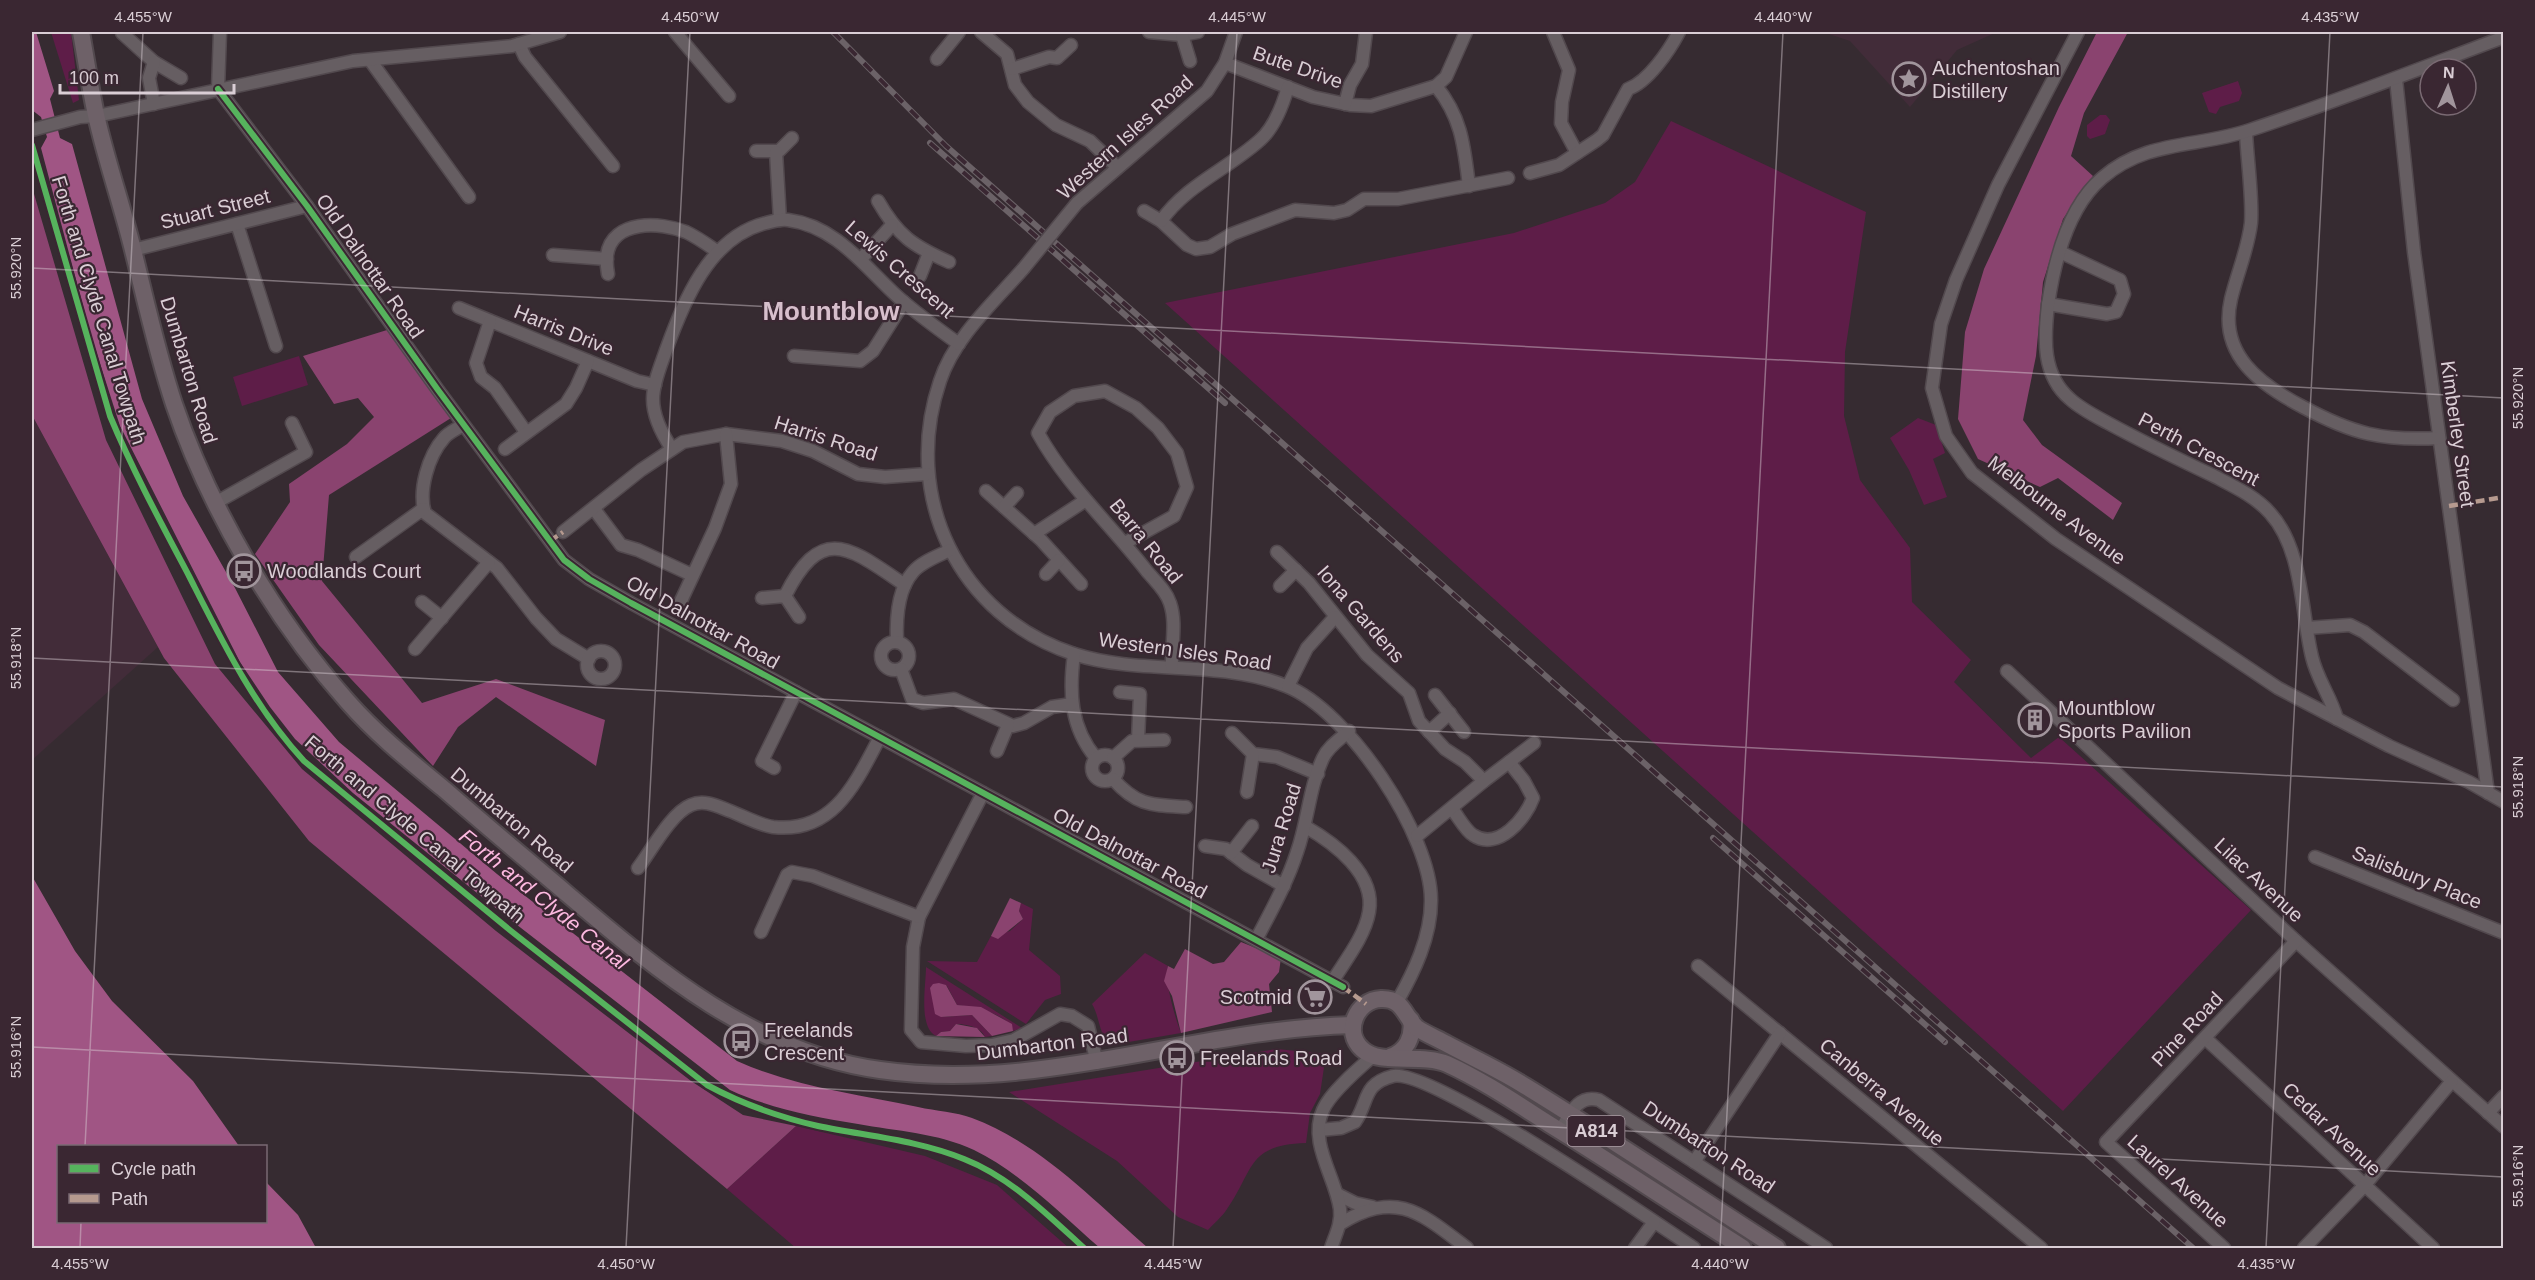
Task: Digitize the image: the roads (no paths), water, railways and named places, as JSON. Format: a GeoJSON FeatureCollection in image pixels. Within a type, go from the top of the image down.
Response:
{"type":"FeatureCollection","features":[{"type":"Feature","properties":{"kind":"main road","name":"Dumbarton Road"},"geometry":{"type":"LineString","coordinates":[[81,32],[97,116],[150,324],[176,409],[198,464],[217,502],[277,607],[323,672],[356,711],[395,749],[595,918],[717,1010],[759,1033],[810,1054],[884,1071],[929,1075],[984,1075],[1039,1071],[1097,1063],[1276,1029],[1353,1024]]}},
{"type":"Feature","properties":{"kind":"main road"},"geometry":{"type":"LineString","coordinates":[[1372,1056],[1359,1046],[1354,1036],[1353,1024],[1361,1008],[1370,1001],[1381,999],[1397,1002]]}},
{"type":"Feature","properties":{"kind":"main road","name":"A814"},"geometry":{"type":"LineString","coordinates":[[1397,1002],[1406,1010],[1419,1029],[1523,1084],[1777,1248]]}},
{"type":"Feature","properties":{"kind":"main road"},"geometry":{"type":"LineString","coordinates":[[1390,1057],[1400,1052],[1408,1043],[1412,1032],[1411,1020]]}},
{"type":"Feature","properties":{"kind":"main road","name":"A814"},"geometry":{"type":"LineString","coordinates":[[1372,1056],[1421,1058],[1440,1062],[1560,1131],[1743,1248]]}},
{"type":"Feature","properties":{"kind":"street"},"geometry":{"type":"LineString","coordinates":[[218,89],[220,32]]}},
{"type":"Feature","properties":{"kind":"street"},"geometry":{"type":"LineString","coordinates":[[34,129],[218,89],[370,60],[519,44],[560,32]]}},
{"type":"Feature","properties":{"kind":"street"},"geometry":{"type":"LineString","coordinates":[[675,32],[729,96]]}},
{"type":"Feature","properties":{"kind":"street"},"geometry":{"type":"LineString","coordinates":[[937,59],[959,32]]}},
{"type":"Feature","properties":{"kind":"street"},"geometry":{"type":"LineString","coordinates":[[981,32],[1001,48],[1012,69],[1015,85],[1028,102],[1056,125],[1090,141],[1117,167]]}},
{"type":"Feature","properties":{"kind":"street"},"geometry":{"type":"LineString","coordinates":[[1149,32],[1182,35],[1198,32]]}},
{"type":"Feature","properties":{"kind":"street","name":"Western Isles Road"},"geometry":{"type":"LineString","coordinates":[[1236,32],[1225,63],[1198,99],[1077,203],[959,344],[940,380],[927,443],[927,474],[938,522],[950,550],[982,599],[1030,636],[1074,654],[1109,662],[1172,666],[1243,675],[1288,686],[1349,731],[1417,837],[1429,876],[1430,917],[1413,972],[1397,1002]]}},
{"type":"Feature","properties":{"kind":"street"},"geometry":{"type":"LineString","coordinates":[[1345,104],[1350,85],[1362,64],[1366,32]]}},
{"type":"Feature","properties":{"kind":"street"},"geometry":{"type":"LineString","coordinates":[[1467,32],[1446,77],[1436,86],[1456,114],[1462,132],[1469,186]]}},
{"type":"Feature","properties":{"kind":"street"},"geometry":{"type":"LineString","coordinates":[[1552,32],[1569,70],[1562,102],[1561,123],[1577,153]]}},
{"type":"Feature","properties":{"kind":"street"},"geometry":{"type":"LineString","coordinates":[[1530,173],[1558,165],[1603,135],[1628,89],[1638,85],[1646,78],[1668,51],[1679,32]]}},
{"type":"Feature","properties":{"kind":"street","name":"Melbourne Avenue"},"geometry":{"type":"LineString","coordinates":[[2078,32],[1998,185],[1956,280],[1941,324],[1932,388],[1946,435],[1972,473],[2056,539],[2278,688],[2504,802]]}},
{"type":"Feature","properties":{"kind":"street"},"geometry":{"type":"LineString","coordinates":[[122,33],[154,62],[181,78]]}},
{"type":"Feature","properties":{"kind":"street"},"geometry":{"type":"LineString","coordinates":[[1182,35],[1190,61]]}},
{"type":"Feature","properties":{"kind":"street","name":"Perth Crescent"},"geometry":{"type":"LineString","coordinates":[[2337,719],[2331,696],[2312,658],[2295,561],[2271,513],[2244,492],[2128,434],[2068,398],[2056,384],[2045,352],[2048,304],[2060,252],[2084,198],[2103,177],[2126,161],[2164,147],[2246,132],[2396,79],[2504,37]]}},
{"type":"Feature","properties":{"kind":"street"},"geometry":{"type":"LineString","coordinates":[[519,44],[525,57],[613,166]]}},
{"type":"Feature","properties":{"kind":"street"},"geometry":{"type":"LineString","coordinates":[[1012,69],[1049,57],[1057,58],[1071,45]]}},
{"type":"Feature","properties":{"kind":"street"},"geometry":{"type":"LineString","coordinates":[[370,60],[469,197]]}},
{"type":"Feature","properties":{"kind":"street"},"geometry":{"type":"LineString","coordinates":[[154,62],[149,78],[154,104]]}},
{"type":"Feature","properties":{"kind":"street","name":"Bute Drive"},"geometry":{"type":"LineString","coordinates":[[1225,63],[1288,87],[1345,104],[1371,106],[1436,86]]}},
{"type":"Feature","properties":{"kind":"street","name":"Kimberley Street"},"geometry":{"type":"LineString","coordinates":[[2396,79],[2414,252],[2488,793]]}},
{"type":"Feature","properties":{"kind":"street"},"geometry":{"type":"LineString","coordinates":[[1161,221],[1170,208],[1186,194],[1261,140],[1271,126],[1288,87]]}},
{"type":"Feature","properties":{"kind":"street","name":"Old Dalnottar Road"},"geometry":{"type":"LineString","coordinates":[[218,89],[307,206],[564,560],[589,579],[1338,984],[1370,911],[1366,886],[1344,855],[1326,838],[1306,827]]}},
{"type":"Feature","properties":{"kind":"street"},"geometry":{"type":"LineString","coordinates":[[2246,132],[2251,222],[2230,302],[2230,323],[2237,352],[2248,371],[2274,392],[2318,415],[2372,437],[2407,440],[2439,438]]}},
{"type":"Feature","properties":{"kind":"street"},"geometry":{"type":"LineString","coordinates":[[756,151],[776,152],[792,138]]}},
{"type":"Feature","properties":{"kind":"street"},"geometry":{"type":"LineString","coordinates":[[776,152],[781,198],[780,220]]}},
{"type":"Feature","properties":{"kind":"street"},"geometry":{"type":"LineString","coordinates":[[1144,211],[1161,221],[1187,245],[1203,248],[1295,210],[1334,213],[1347,210],[1364,199],[1383,201],[1508,178]]}},
{"type":"Feature","properties":{"kind":"street"},"geometry":{"type":"LineString","coordinates":[[878,201],[892,225],[906,240],[949,262]]}},
{"type":"Feature","properties":{"kind":"street","name":"Stuart Street"},"geometry":{"type":"LineString","coordinates":[[133,250],[307,206]]}},
{"type":"Feature","properties":{"kind":"street","name":"Lewis Crescent"},"geometry":{"type":"LineString","coordinates":[[672,449],[656,418],[653,399],[655,385],[687,297],[704,268],[718,252],[749,227],[780,220],[807,224],[829,234],[861,260],[904,302],[959,344]]}},
{"type":"Feature","properties":{"kind":"street"},"geometry":{"type":"LineString","coordinates":[[237,224],[276,346]]}},
{"type":"Feature","properties":{"kind":"street"},"geometry":{"type":"LineString","coordinates":[[608,274],[607,259],[613,239],[624,231],[647,225],[664,225],[687,232],[718,252]]}},
{"type":"Feature","properties":{"kind":"street"},"geometry":{"type":"LineString","coordinates":[[861,260],[892,225]]}},
{"type":"Feature","properties":{"kind":"street"},"geometry":{"type":"LineString","coordinates":[[2048,304],[2107,315],[2116,312],[2124,294],[2120,280],[2060,252]]}},
{"type":"Feature","properties":{"kind":"street"},"geometry":{"type":"LineString","coordinates":[[920,276],[929,253]]}},
{"type":"Feature","properties":{"kind":"street"},"geometry":{"type":"LineString","coordinates":[[553,255],[607,259]]}},
{"type":"Feature","properties":{"kind":"street"},"geometry":{"type":"LineString","coordinates":[[794,356],[860,361],[873,351],[904,302]]}},
{"type":"Feature","properties":{"kind":"street","name":"Harris Drive"},"geometry":{"type":"LineString","coordinates":[[459,308],[637,381],[655,385]]}},
{"type":"Feature","properties":{"kind":"street"},"geometry":{"type":"LineString","coordinates":[[490,321],[476,363],[481,377],[495,388],[526,432]]}},
{"type":"Feature","properties":{"kind":"street"},"geometry":{"type":"LineString","coordinates":[[505,449],[566,404],[588,361]]}},
{"type":"Feature","properties":{"kind":"street","name":"Barra Road"},"geometry":{"type":"LineString","coordinates":[[1125,543],[1174,516],[1187,487],[1177,453],[1158,428],[1136,408],[1106,391],[1074,396],[1050,412],[1038,433],[1050,455],[1125,543],[1170,601],[1173,617],[1172,666]]}},
{"type":"Feature","properties":{"kind":"street"},"geometry":{"type":"LineString","coordinates":[[217,502],[306,452],[292,423]]}},
{"type":"Feature","properties":{"kind":"street"},"geometry":{"type":"LineString","coordinates":[[464,425],[444,437],[435,452],[423,487],[423,509],[429,517],[489,562],[506,578],[536,618],[556,639],[589,659]]}},
{"type":"Feature","properties":{"kind":"street"},"geometry":{"type":"LineString","coordinates":[[680,603],[715,528],[731,484],[726,434]]}},
{"type":"Feature","properties":{"kind":"street","name":"Harris Road"},"geometry":{"type":"LineString","coordinates":[[563,532],[594,510],[640,470],[683,442],[726,434],[782,441],[813,451],[858,474],[885,477],[927,474]]}},
{"type":"Feature","properties":{"kind":"street"},"geometry":{"type":"LineString","coordinates":[[986,491],[1034,534],[1081,584]]}},
{"type":"Feature","properties":{"kind":"street"},"geometry":{"type":"LineString","coordinates":[[1004,507],[1017,493]]}},
{"type":"Feature","properties":{"kind":"street"},"geometry":{"type":"LineString","coordinates":[[1034,534],[1086,500]]}},
{"type":"Feature","properties":{"kind":"street"},"geometry":{"type":"LineString","coordinates":[[356,557],[423,509]]}},
{"type":"Feature","properties":{"kind":"street"},"geometry":{"type":"LineString","coordinates":[[594,510],[621,545],[638,550],[692,575]]}},
{"type":"Feature","properties":{"kind":"street"},"geometry":{"type":"LineString","coordinates":[[385,535],[394,545]]}},
{"type":"Feature","properties":{"kind":"street"},"geometry":{"type":"LineString","coordinates":[[785,596],[798,571],[810,557],[822,551],[841,549],[855,552],[905,585]]}},
{"type":"Feature","properties":{"kind":"street"},"geometry":{"type":"LineString","coordinates":[[897,642],[896,621],[905,585],[913,572],[921,565],[950,550]]}},
{"type":"Feature","properties":{"kind":"street","name":"Iona Gardens"},"geometry":{"type":"LineString","coordinates":[[1277,552],[1296,570],[1367,655],[1409,693],[1419,721],[1484,781]]}},
{"type":"Feature","properties":{"kind":"street"},"geometry":{"type":"LineString","coordinates":[[1046,574],[1059,560]]}},
{"type":"Feature","properties":{"kind":"street"},"geometry":{"type":"LineString","coordinates":[[415,649],[489,562]]}},
{"type":"Feature","properties":{"kind":"street"},"geometry":{"type":"LineString","coordinates":[[1280,586],[1296,570]]}},
{"type":"Feature","properties":{"kind":"street"},"geometry":{"type":"LineString","coordinates":[[762,598],[785,596]]}},
{"type":"Feature","properties":{"kind":"street"},"geometry":{"type":"LineString","coordinates":[[785,596],[799,617]]}},
{"type":"Feature","properties":{"kind":"street"},"geometry":{"type":"LineString","coordinates":[[422,602],[442,618]]}},
{"type":"Feature","properties":{"kind":"street"},"geometry":{"type":"LineString","coordinates":[[1288,686],[1307,648],[1335,617]]}},
{"type":"Feature","properties":{"kind":"street"},"geometry":{"type":"LineString","coordinates":[[2307,628],[2350,626],[2364,632],[2453,700]]}},
{"type":"Feature","properties":{"kind":"street"},"geometry":{"type":"LineString","coordinates":[[897,642],[907,648],[909,653],[907,663],[901,669],[889,668],[882,661],[883,649],[897,642]]}},
{"type":"Feature","properties":{"kind":"street"},"geometry":{"type":"LineString","coordinates":[[1074,654],[1070,683],[1077,729],[1096,758]]}},
{"type":"Feature","properties":{"kind":"street"},"geometry":{"type":"LineString","coordinates":[[901,669],[912,699],[923,703],[954,699],[1008,725],[1024,723],[1052,707],[1072,704]]}},
{"type":"Feature","properties":{"kind":"street","name":"Lilac Avenue"},"geometry":{"type":"LineString","coordinates":[[2007,671],[2296,941],[2504,1127]]}},
{"type":"Feature","properties":{"kind":"street"},"geometry":{"type":"LineString","coordinates":[[774,768],[762,761],[796,692]]}},
{"type":"Feature","properties":{"kind":"street"},"geometry":{"type":"LineString","coordinates":[[1120,692],[1140,694],[1138,740]]}},
{"type":"Feature","properties":{"kind":"street"},"geometry":{"type":"LineString","coordinates":[[1435,695],[1464,732]]}},
{"type":"Feature","properties":{"kind":"street"},"geometry":{"type":"LineString","coordinates":[[1430,732],[1450,713]]}},
{"type":"Feature","properties":{"kind":"street"},"geometry":{"type":"LineString","coordinates":[[997,751],[1008,725]]}},
{"type":"Feature","properties":{"kind":"street","name":"Jura Road"},"geometry":{"type":"LineString","coordinates":[[1256,940],[1284,886],[1306,827],[1310,796],[1323,757],[1349,731]]}},
{"type":"Feature","properties":{"kind":"street"},"geometry":{"type":"LineString","coordinates":[[1232,733],[1253,754],[1277,757],[1318,774]]}},
{"type":"Feature","properties":{"kind":"street"},"geometry":{"type":"LineString","coordinates":[[638,868],[679,812],[692,804],[709,803],[771,827],[793,828],[812,822],[840,805],[880,737]]}},
{"type":"Feature","properties":{"kind":"street"},"geometry":{"type":"LineString","coordinates":[[1113,758],[1126,744],[1138,740],[1164,740]]}},
{"type":"Feature","properties":{"kind":"street"},"geometry":{"type":"LineString","coordinates":[[1417,837],[1534,743]]}},
{"type":"Feature","properties":{"kind":"street"},"geometry":{"type":"LineString","coordinates":[[1247,792],[1253,754]]}},
{"type":"Feature","properties":{"kind":"street"},"geometry":{"type":"LineString","coordinates":[[1113,758],[1103,755],[1096,758],[1091,767],[1094,776],[1101,781],[1113,779]]}},
{"type":"Feature","properties":{"kind":"street"},"geometry":{"type":"LineString","coordinates":[[1113,758],[1118,770],[1113,779]]}},
{"type":"Feature","properties":{"kind":"street"},"geometry":{"type":"LineString","coordinates":[[1452,809],[1473,835],[1489,839],[1505,833],[1528,813],[1533,798],[1524,781],[1509,762]]}},
{"type":"Feature","properties":{"kind":"street"},"geometry":{"type":"LineString","coordinates":[[1113,779],[1127,794],[1140,802],[1186,807]]}},
{"type":"Feature","properties":{"kind":"street"},"geometry":{"type":"LineString","coordinates":[[983,793],[919,917],[913,947],[911,1030],[921,1042],[938,1046],[992,1045],[1014,1040],[1060,1014],[1072,1016],[1088,1026],[1097,1063]]}},
{"type":"Feature","properties":{"kind":"street"},"geometry":{"type":"LineString","coordinates":[[1231,853],[1252,826]]}},
{"type":"Feature","properties":{"kind":"street"},"geometry":{"type":"LineString","coordinates":[[1205,846],[1226,849],[1284,886]]}},
{"type":"Feature","properties":{"kind":"street","name":"Salisbury Place"},"geometry":{"type":"LineString","coordinates":[[2315,857],[2504,933]]}},
{"type":"Feature","properties":{"kind":"street"},"geometry":{"type":"LineString","coordinates":[[761,932],[787,875],[792,872],[813,876],[919,917]]}},
{"type":"Feature","properties":{"kind":"street","name":"Pine Road"},"geometry":{"type":"LineString","coordinates":[[2106,1142],[2296,941]]}},
{"type":"Feature","properties":{"kind":"street","name":"Canberra Avenue"},"geometry":{"type":"LineString","coordinates":[[1698,966],[2041,1248]]}},
{"type":"Feature","properties":{"kind":"street"},"geometry":{"type":"LineString","coordinates":[[1694,1162],[1780,1033]]}},
{"type":"Feature","properties":{"kind":"street","name":"Cedar Avenue"},"geometry":{"type":"LineString","coordinates":[[2205,1038],[2433,1248]]}},
{"type":"Feature","properties":{"kind":"street"},"geometry":{"type":"LineString","coordinates":[[1331,1248],[1340,1224],[1341,1210],[1322,1151],[1320,1130],[1322,1111],[1331,1098],[1372,1056]]}},
{"type":"Feature","properties":{"kind":"street"},"geometry":{"type":"LineString","coordinates":[[1320,1130],[1341,1128],[1355,1122],[1367,1091],[1379,1081],[1396,1076],[1411,1078],[1428,1084],[1495,1120],[1694,1248]]}},
{"type":"Feature","properties":{"kind":"street"},"geometry":{"type":"LineString","coordinates":[[2304,1248],[2364,1186],[2452,1081]]}},
{"type":"Feature","properties":{"kind":"street"},"geometry":{"type":"LineString","coordinates":[[2488,1113],[2504,1096]]}},
{"type":"Feature","properties":{"kind":"street","name":"Dumbarton Road"},"geometry":{"type":"LineString","coordinates":[[1560,1131],[1570,1114],[1584,1099],[1599,1100],[1826,1248]]}},
{"type":"Feature","properties":{"kind":"street","name":"Laurel Avenue"},"geometry":{"type":"LineString","coordinates":[[2106,1142],[2224,1248]]}},
{"type":"Feature","properties":{"kind":"street"},"geometry":{"type":"LineString","coordinates":[[1337,1194],[1355,1203],[1374,1207],[1402,1206],[1441,1228],[1467,1248]]}},
{"type":"Feature","properties":{"kind":"street"},"geometry":{"type":"LineString","coordinates":[[1340,1224],[1374,1207]]}},
{"type":"Feature","properties":{"kind":"street"},"geometry":{"type":"LineString","coordinates":[[1635,1248],[1654,1222]]}},
{"type":"Feature","properties":{"kind":"railway"},"geometry":{"type":"LineString","coordinates":[[833,32],[946,146],[2193,1248]]}},
{"type":"Feature","properties":{"kind":"railway"},"geometry":{"type":"LineString","coordinates":[[930,143],[1225,403]]}},
{"type":"Feature","properties":{"kind":"railway"},"geometry":{"type":"LineString","coordinates":[[1713,838],[1945,1042]]}},
{"type":"Feature","properties":{"kind":"place","name":"Auchentoshan Distillery"},"geometry":{"type":"Point","coordinates":[1909,79]}},
{"type":"Feature","properties":{"kind":"place","name":"Woodlands Court"},"geometry":{"type":"Point","coordinates":[244,571]}},
{"type":"Feature","properties":{"kind":"place","name":"Mountblow Sports Pavilion"},"geometry":{"type":"Point","coordinates":[2035,720]}},
{"type":"Feature","properties":{"kind":"place","name":"Scotmid"},"geometry":{"type":"Point","coordinates":[1315,997]}},
{"type":"Feature","properties":{"kind":"place","name":"Freelands Crescent"},"geometry":{"type":"Point","coordinates":[741,1041]}},
{"type":"Feature","properties":{"kind":"place","name":"Freelands Road"},"geometry":{"type":"Point","coordinates":[1177,1058]}},
{"type":"Feature","properties":{"kind":"district","name":"Mountblow"},"geometry":{"type":"Point","coordinates":[831,311]}},
{"type":"Feature","properties":{"kind":"water label","name":"Forth and Clyde Canal"},"geometry":{"type":"Point","coordinates":[544,899]}}]}
